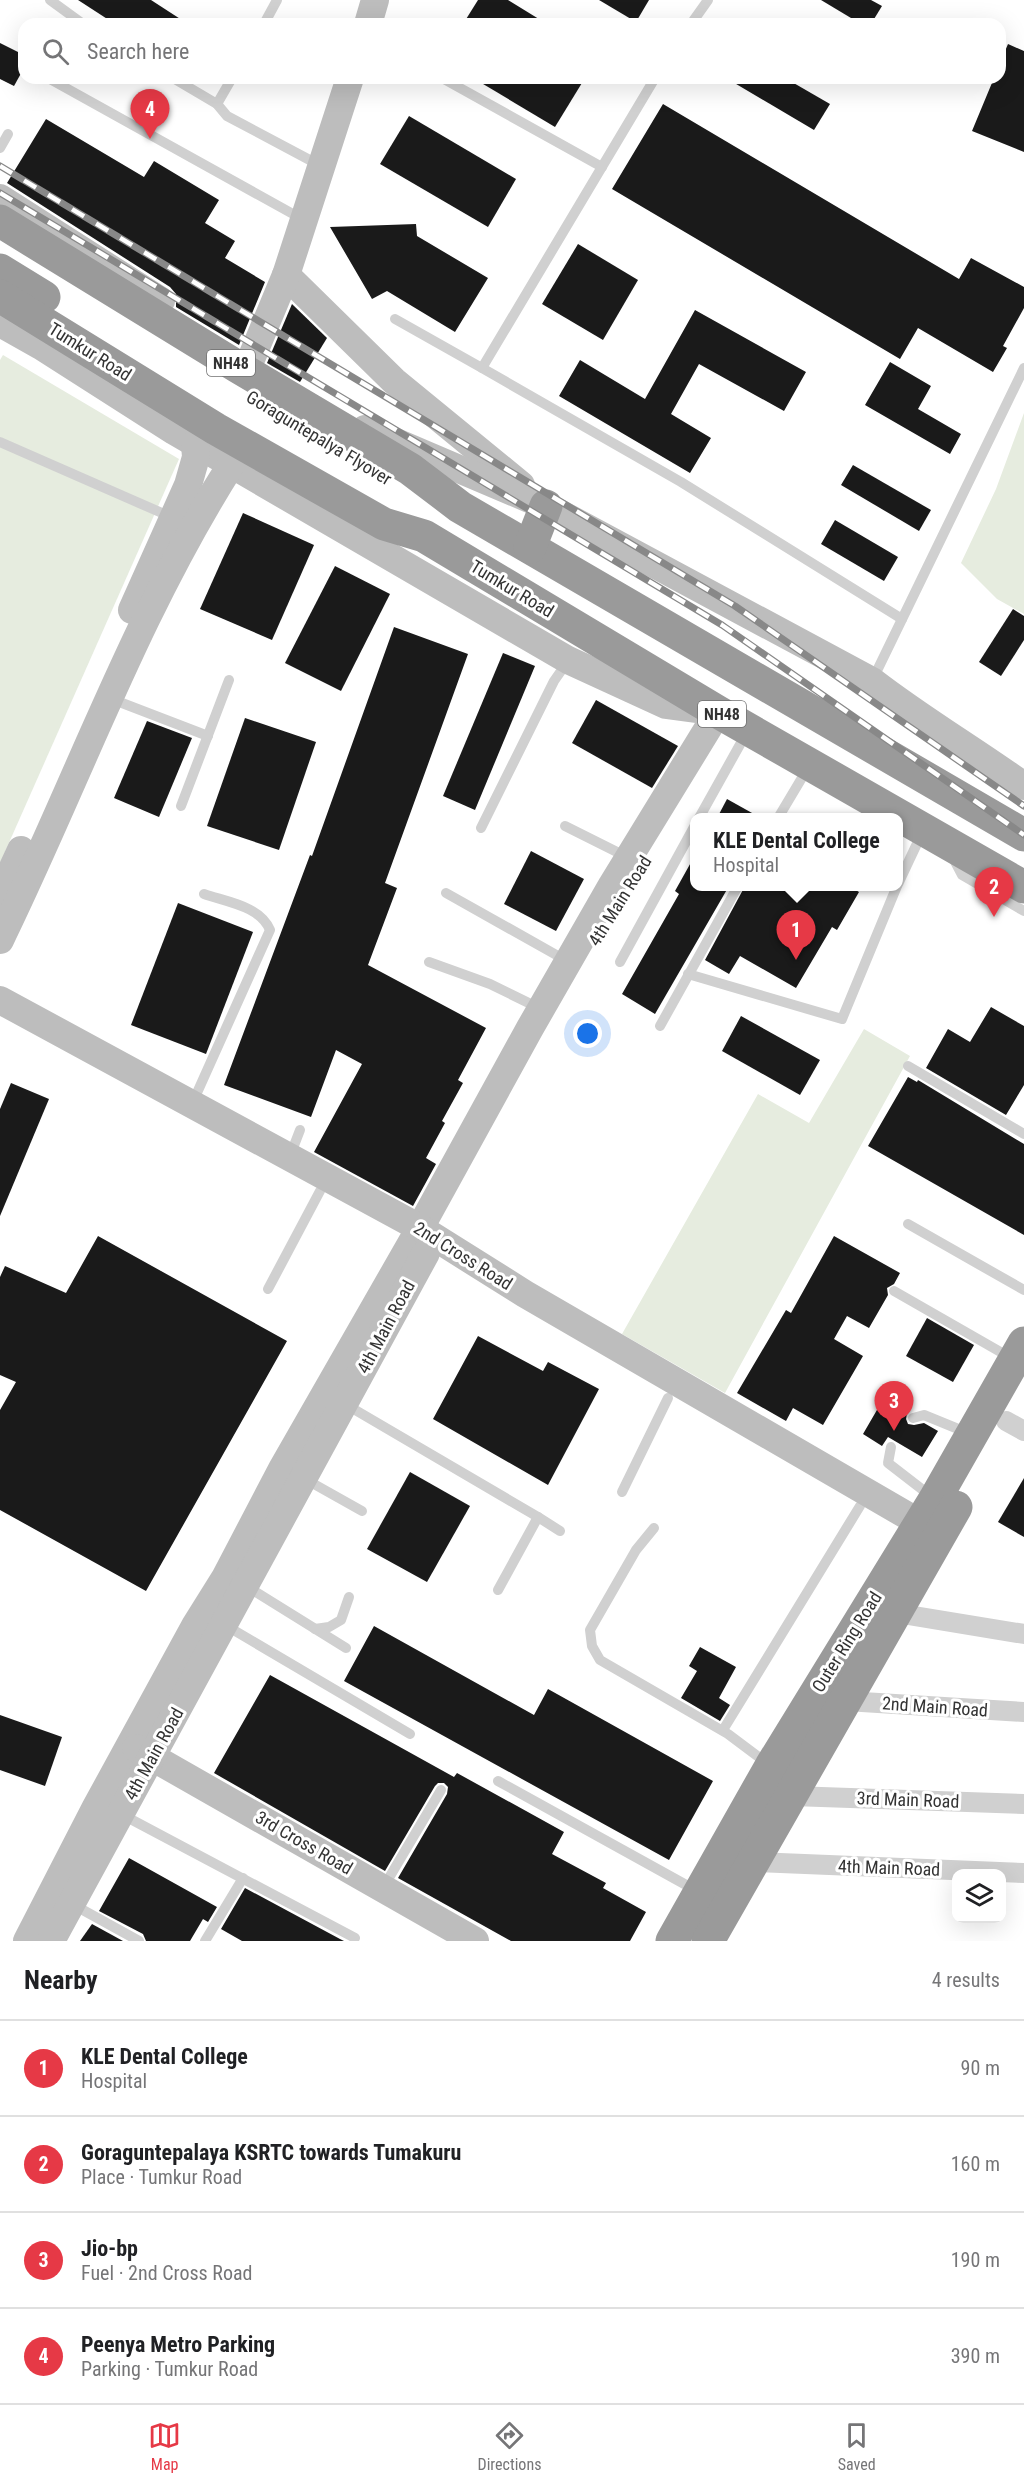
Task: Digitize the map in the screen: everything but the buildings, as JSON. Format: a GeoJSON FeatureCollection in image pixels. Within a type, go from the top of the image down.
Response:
{"type":"FeatureCollection","features":[{"type":"Feature","properties":{"kind":"highway","name":"NH48"},"geometry":{"type":"LineString","coordinates":[[0,220],[238,367],[410,468],[460,507],[1024,835]]}},
{"type":"Feature","properties":{"kind":"highway","name":"Goraguntepalya Flyover"},"geometry":{"type":"LineString","coordinates":[[0,244],[397,510],[424,536]]}},
{"type":"Feature","properties":{"kind":"highway","name":"Goraguntepalya Flyover"},"geometry":{"type":"LineString","coordinates":[[0,270],[232,400],[398,485],[460,507]]}},
{"type":"Feature","properties":{"kind":"highway","name":"Tumkur Road"},"geometry":{"type":"LineString","coordinates":[[0,296],[245,446],[384,524],[424,536],[894,813]]}},
{"type":"Feature","properties":{"kind":"highway"},"geometry":{"type":"LineString","coordinates":[[530,547],[546,506]]}},
{"type":"Feature","properties":{"kind":"highway","name":"Tumkur Road"},"geometry":{"type":"LineString","coordinates":[[903,818],[1024,887]]}},
{"type":"Feature","properties":{"kind":"highway","name":"Outer Ring Road"},"geometry":{"type":"LineString","coordinates":[[708,1941],[896,1613],[1015,1426],[1021,1364]]}},
{"type":"Feature","properties":{"kind":"highway","name":"Outer Ring Road"},"geometry":{"type":"LineString","coordinates":[[672,1941],[771,1766],[973,1434],[1021,1364]]}},
{"type":"Feature","properties":{"kind":"street"},"geometry":{"type":"LineString","coordinates":[[370,18],[375,0]]}},
{"type":"Feature","properties":{"kind":"street"},"geometry":{"type":"LineString","coordinates":[[251,359],[286,275],[348,84]]}},
{"type":"Feature","properties":{"kind":"street"},"geometry":{"type":"LineString","coordinates":[[0,198],[352,424],[546,506],[872,681],[910,711],[971,748],[1024,786]]}},
{"type":"Feature","properties":{"kind":"street"},"geometry":{"type":"LineString","coordinates":[[286,275],[394,381],[546,506]]}},
{"type":"Feature","properties":{"kind":"street"},"geometry":{"type":"LineString","coordinates":[[0,323],[41,346],[195,444],[568,660],[666,705],[733,720],[630,858],[541,1009],[423,1240],[320,1191],[0,1020]]}},
{"type":"Feature","properties":{"kind":"street"},"geometry":{"type":"LineString","coordinates":[[1,890],[73,742],[191,477],[196,457],[195,444]]}},
{"type":"Feature","properties":{"kind":"street"},"geometry":{"type":"LineString","coordinates":[[0,940],[109,697],[205,505],[231,465]]}},
{"type":"Feature","properties":{"kind":"street","name":"4th Main Road"},"geometry":{"type":"LineString","coordinates":[[51,1941],[121,1814],[138,1759],[195,1626],[225,1578],[282,1469],[488,1132],[579,967],[733,720]]}},
{"type":"Feature","properties":{"kind":"street","name":"2nd Cross Road"},"geometry":{"type":"LineString","coordinates":[[0,1000],[290,1156],[668,1398],[860,1506],[922,1520]]}},
{"type":"Feature","properties":{"kind":"street","name":"4th Main Road"},"geometry":{"type":"LineString","coordinates":[[27,1941],[96,1807],[138,1759],[224,1625],[345,1404],[423,1240]]}},
{"type":"Feature","properties":{"kind":"street","name":"2nd Cross Road"},"geometry":{"type":"LineString","coordinates":[[423,1240],[554,1311],[922,1520]]}},
{"type":"Feature","properties":{"kind":"street"},"geometry":{"type":"LineString","coordinates":[[896,1613],[1024,1634]]}},
{"type":"Feature","properties":{"kind":"street","name":"2nd Main Road"},"geometry":{"type":"LineString","coordinates":[[846,1701],[1024,1712]]}},
{"type":"Feature","properties":{"kind":"street"},"geometry":{"type":"LineString","coordinates":[[138,1759],[439,1941]]}},
{"type":"Feature","properties":{"kind":"street","name":"3rd Cross Road"},"geometry":{"type":"LineString","coordinates":[[138,1759],[383,1888],[475,1941]]}},
{"type":"Feature","properties":{"kind":"street","name":"3rd Main Road"},"geometry":{"type":"LineString","coordinates":[[792,1796],[1024,1804]]}},
{"type":"Feature","properties":{"kind":"street","name":"4th Main Road"},"geometry":{"type":"LineString","coordinates":[[753,1862],[1024,1873]]}},
{"type":"Feature","properties":{"kind":"lane"},"geometry":{"type":"LineString","coordinates":[[51,0],[75,18]]}},
{"type":"Feature","properties":{"kind":"lane"},"geometry":{"type":"LineString","coordinates":[[268,18],[278,0]]}},
{"type":"Feature","properties":{"kind":"lane"},"geometry":{"type":"LineString","coordinates":[[695,18],[708,0]]}},
{"type":"Feature","properties":{"kind":"lane"},"geometry":{"type":"LineString","coordinates":[[59,84],[303,220]]}},
{"type":"Feature","properties":{"kind":"lane"},"geometry":{"type":"LineString","coordinates":[[183,84],[217,104],[227,116],[321,167]]}},
{"type":"Feature","properties":{"kind":"lane"},"geometry":{"type":"LineString","coordinates":[[217,104],[229,84]]}},
{"type":"Feature","properties":{"kind":"lane"},"geometry":{"type":"LineString","coordinates":[[453,84],[602,167]]}},
{"type":"Feature","properties":{"kind":"lane"},"geometry":{"type":"LineString","coordinates":[[482,368],[651,84]]}},
{"type":"Feature","properties":{"kind":"lane"},"geometry":{"type":"LineString","coordinates":[[0,148],[8,134]]}},
{"type":"Feature","properties":{"kind":"lane"},"geometry":{"type":"LineString","coordinates":[[395,319],[681,482],[902,620]]}},
{"type":"Feature","properties":{"kind":"lane"},"geometry":{"type":"LineString","coordinates":[[872,681],[1024,369]]}},
{"type":"Feature","properties":{"kind":"lane"},"geometry":{"type":"LineString","coordinates":[[0,442],[162,513],[172,520]]}},
{"type":"Feature","properties":{"kind":"lane"},"geometry":{"type":"LineString","coordinates":[[481,828],[554,681],[568,660]]}},
{"type":"Feature","properties":{"kind":"lane"},"geometry":{"type":"LineString","coordinates":[[181,806],[229,680]]}},
{"type":"Feature","properties":{"kind":"lane"},"geometry":{"type":"LineString","coordinates":[[109,697],[208,736]]}},
{"type":"Feature","properties":{"kind":"lane"},"geometry":{"type":"LineString","coordinates":[[701,813],[733,720]]}},
{"type":"Feature","properties":{"kind":"lane"},"geometry":{"type":"LineString","coordinates":[[781,813],[810,765]]}},
{"type":"Feature","properties":{"kind":"lane"},"geometry":{"type":"LineString","coordinates":[[565,826],[630,858]]}},
{"type":"Feature","properties":{"kind":"lane"},"geometry":{"type":"LineString","coordinates":[[620,962],[690,834]]}},
{"type":"Feature","properties":{"kind":"lane"},"geometry":{"type":"LineString","coordinates":[[903,874],[933,835],[962,875],[1024,911]]}},
{"type":"Feature","properties":{"kind":"lane"},"geometry":{"type":"LineString","coordinates":[[660,1026],[735,891]]}},
{"type":"Feature","properties":{"kind":"lane"},"geometry":{"type":"LineString","coordinates":[[688,975],[842,1019],[891,891]]}},
{"type":"Feature","properties":{"kind":"lane"},"geometry":{"type":"LineString","coordinates":[[447,893],[568,962]]}},
{"type":"Feature","properties":{"kind":"lane"},"geometry":{"type":"LineString","coordinates":[[192,1104],[270,930],[265,918],[253,911],[204,894]]}},
{"type":"Feature","properties":{"kind":"lane"},"geometry":{"type":"LineString","coordinates":[[429,962],[490,984],[541,1009]]}},
{"type":"Feature","properties":{"kind":"lane"},"geometry":{"type":"LineString","coordinates":[[908,1066],[1024,1134]]}},
{"type":"Feature","properties":{"kind":"lane"},"geometry":{"type":"LineString","coordinates":[[290,1156],[300,1130]]}},
{"type":"Feature","properties":{"kind":"lane"},"geometry":{"type":"LineString","coordinates":[[268,1289],[320,1191]]}},
{"type":"Feature","properties":{"kind":"lane"},"geometry":{"type":"LineString","coordinates":[[908,1224],[1024,1290]]}},
{"type":"Feature","properties":{"kind":"lane"},"geometry":{"type":"LineString","coordinates":[[894,1291],[1021,1364]]}},
{"type":"Feature","properties":{"kind":"lane"},"geometry":{"type":"LineString","coordinates":[[622,1492],[668,1398]]}},
{"type":"Feature","properties":{"kind":"lane"},"geometry":{"type":"LineString","coordinates":[[345,1404],[560,1531]]}},
{"type":"Feature","properties":{"kind":"lane"},"geometry":{"type":"LineString","coordinates":[[913,1418],[924,1415],[973,1434]]}},
{"type":"Feature","properties":{"kind":"lane"},"geometry":{"type":"LineString","coordinates":[[891,1447],[888,1463],[922,1520]]}},
{"type":"Feature","properties":{"kind":"lane"},"geometry":{"type":"LineString","coordinates":[[305,1479],[362,1511]]}},
{"type":"Feature","properties":{"kind":"lane"},"geometry":{"type":"LineString","coordinates":[[723,1730],[860,1506]]}},
{"type":"Feature","properties":{"kind":"lane"},"geometry":{"type":"LineString","coordinates":[[498,1590],[538,1517]]}},
{"type":"Feature","properties":{"kind":"lane"},"geometry":{"type":"LineString","coordinates":[[654,1528],[636,1550],[590,1630],[592,1646],[600,1660],[723,1730],[771,1766]]}},
{"type":"Feature","properties":{"kind":"lane"},"geometry":{"type":"LineString","coordinates":[[246,1586],[346,1648]]}},
{"type":"Feature","properties":{"kind":"lane"},"geometry":{"type":"LineString","coordinates":[[315,1629],[329,1627],[341,1620],[349,1598]]}},
{"type":"Feature","properties":{"kind":"lane"},"geometry":{"type":"LineString","coordinates":[[224,1625],[410,1734]]}},
{"type":"Feature","properties":{"kind":"lane"},"geometry":{"type":"LineString","coordinates":[[498,1781],[699,1892]]}},
{"type":"Feature","properties":{"kind":"lane"},"geometry":{"type":"LineString","coordinates":[[383,1888],[441,1790]]}},
{"type":"Feature","properties":{"kind":"lane"},"geometry":{"type":"LineString","coordinates":[[121,1814],[355,1938]]}},
{"type":"Feature","properties":{"kind":"lane"},"geometry":{"type":"LineString","coordinates":[[205,1941],[243,1878]]}},
{"type":"Feature","properties":{"kind":"lane"},"geometry":{"type":"LineString","coordinates":[[71,1904],[139,1941]]}},
{"type":"Feature","properties":{"kind":"shaded area"},"geometry":{"type":"Polygon","coordinates":[[[3,355],[179,459],[0,863],[0,360],[3,355]]]}},
{"type":"Feature","properties":{"kind":"shaded area"},"geometry":{"type":"Polygon","coordinates":[[[1024,413],[1024,614],[997,599],[961,563],[996,489],[1024,413]]]}},
{"type":"Feature","properties":{"kind":"shaded area"},"geometry":{"type":"Polygon","coordinates":[[[864,1029],[910,1056],[725,1393],[622,1334],[758,1094],[809,1123],[864,1029]]]}},
{"type":"Feature","properties":{"kind":"railway"},"geometry":{"type":"LineString","coordinates":[[0,166],[735,606],[1024,806]]}},
{"type":"Feature","properties":{"kind":"railway"},"geometry":{"type":"LineString","coordinates":[[0,193],[722,625],[1024,835]]}},
{"type":"Feature","properties":{"kind":"place","name":"Peenya Metro Parking"},"geometry":{"type":"Point","coordinates":[150,139]}},
{"type":"Feature","properties":{"kind":"place","name":"Goraguntepalaya KSRTC towards Tumakuru"},"geometry":{"type":"Point","coordinates":[994,917]}},
{"type":"Feature","properties":{"kind":"place","name":"KLE Dental College"},"geometry":{"type":"Point","coordinates":[796,960]}},
{"type":"Feature","properties":{"kind":"place","name":"Jio-bp"},"geometry":{"type":"Point","coordinates":[894,1431]}}]}
